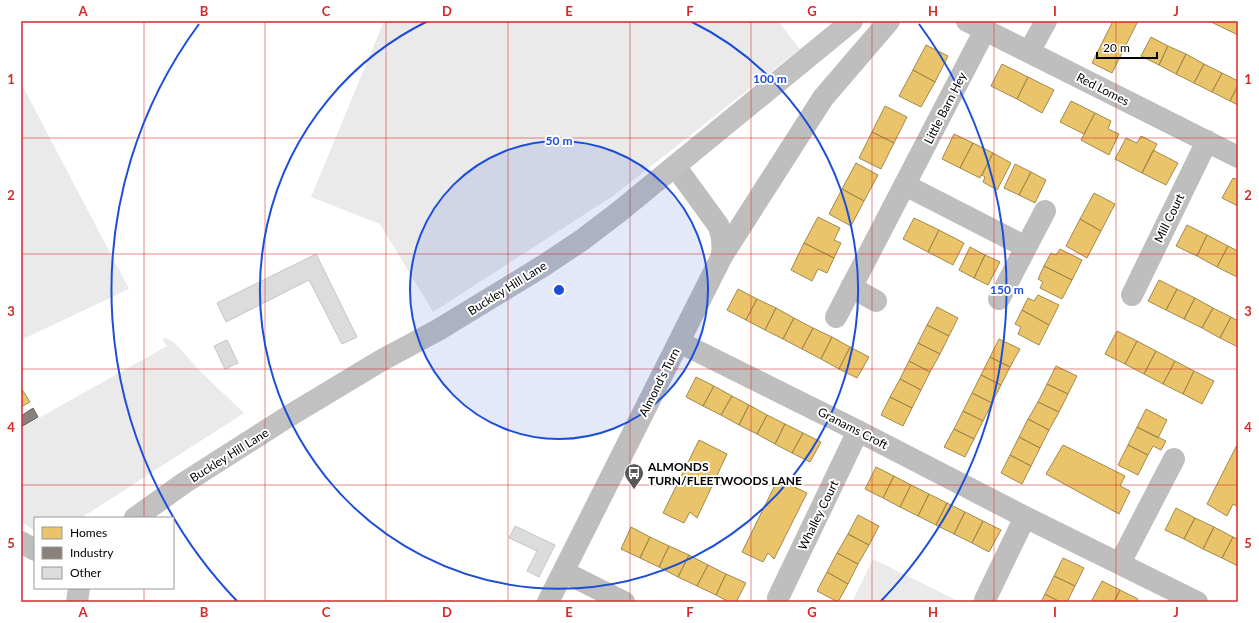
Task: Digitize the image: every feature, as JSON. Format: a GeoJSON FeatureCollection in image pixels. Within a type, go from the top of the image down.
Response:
{"type":"FeatureCollection","features":[{"type":"Feature","properties":{"kind":"main road","name":"Buckley Hill Lane"},"geometry":{"type":"LineString","coordinates":[[136,517],[184,483],[289,416],[382,360],[438,330],[543,266],[582,240],[620,211],[852,21]]}},
{"type":"Feature","properties":{"kind":"main road"},"geometry":{"type":"LineString","coordinates":[[77,602],[79,589]]}},
{"type":"Feature","properties":{"kind":"street"},"geometry":{"type":"LineString","coordinates":[[722,256],[823,98],[888,21]]}},
{"type":"Feature","properties":{"kind":"street"},"geometry":{"type":"LineString","coordinates":[[1029,52],[1046,21]]}},
{"type":"Feature","properties":{"kind":"street","name":"Red Lomes"},"geometry":{"type":"LineString","coordinates":[[976,26],[1238,157]]}},
{"type":"Feature","properties":{"kind":"street","name":"Little Barn Hey"},"geometry":{"type":"LineString","coordinates":[[836,317],[905,185],[976,26]]}},
{"type":"Feature","properties":{"kind":"street","name":"Mill Court"},"geometry":{"type":"LineString","coordinates":[[1132,295],[1207,142]]}},
{"type":"Feature","properties":{"kind":"street","name":"Almond's Turn"},"geometry":{"type":"LineString","coordinates":[[548,602],[722,256],[723,240],[718,225],[674,166]]}},
{"type":"Feature","properties":{"kind":"street"},"geometry":{"type":"LineString","coordinates":[[905,185],[1026,247]]}},
{"type":"Feature","properties":{"kind":"street"},"geometry":{"type":"LineString","coordinates":[[999,299],[1045,211]]}},
{"type":"Feature","properties":{"kind":"street"},"geometry":{"type":"LineString","coordinates":[[851,287],[876,301]]}},
{"type":"Feature","properties":{"kind":"street","name":"Granams Croft"},"geometry":{"type":"LineString","coordinates":[[679,342],[1197,602]]}},
{"type":"Feature","properties":{"kind":"street","name":"Whalley Court"},"geometry":{"type":"LineString","coordinates":[[778,598],[858,431]]}},
{"type":"Feature","properties":{"kind":"street"},"geometry":{"type":"LineString","coordinates":[[1120,563],[1174,459]]}},
{"type":"Feature","properties":{"kind":"street"},"geometry":{"type":"LineString","coordinates":[[984,600],[1025,517]]}},
{"type":"Feature","properties":{"kind":"street"},"geometry":{"type":"LineString","coordinates":[[21,542],[34,549]]}},
{"type":"Feature","properties":{"kind":"street"},"geometry":{"type":"LineString","coordinates":[[564,572],[624,602]]}},
{"type":"Feature","properties":{"kind":"shaded area"},"geometry":{"type":"Polygon","coordinates":[[[384,21],[778,21],[800,49],[613,196],[433,312],[380,224],[311,197],[384,21]]]}},
{"type":"Feature","properties":{"kind":"shaded area"},"geometry":{"type":"Polygon","coordinates":[[[21,83],[129,289],[21,340],[21,83]]]}},
{"type":"Feature","properties":{"kind":"shaded area"},"geometry":{"type":"Polygon","coordinates":[[[165,338],[174,342],[202,373],[244,413],[83,517],[34,517],[34,530],[23,523],[21,520],[21,428],[167,346],[162,339],[165,338]]]}},
{"type":"Feature","properties":{"kind":"shaded area"},"geometry":{"type":"Polygon","coordinates":[[[873,559],[960,602],[852,602],[873,559]]]}},
{"type":"Feature","properties":{"kind":"building: Homes"},"geometry":{"type":"Polygon","coordinates":[[[1113,21],[1138,21],[1112,73],[1092,63],[1113,21]]]}},
{"type":"Feature","properties":{"kind":"building: Homes"},"geometry":{"type":"Polygon","coordinates":[[[1209,21],[1238,21],[1238,35],[1209,21]]]}},
{"type":"Feature","properties":{"kind":"building: Homes"},"geometry":{"type":"Polygon","coordinates":[[[1151,37],[1168,46],[1159,65],[1141,56],[1151,37]]]}},
{"type":"Feature","properties":{"kind":"building: Homes"},"geometry":{"type":"Polygon","coordinates":[[[926,45],[948,56],[935,82],[913,70],[926,45]]]}},
{"type":"Feature","properties":{"kind":"building: Homes"},"geometry":{"type":"Polygon","coordinates":[[[1168,46],[1186,54],[1176,74],[1159,65],[1168,46]]]}},
{"type":"Feature","properties":{"kind":"building: Homes"},"geometry":{"type":"Polygon","coordinates":[[[1186,54],[1204,64],[1194,83],[1176,74],[1186,54]]]}},
{"type":"Feature","properties":{"kind":"building: Homes"},"geometry":{"type":"Polygon","coordinates":[[[1002,64],[1028,77],[1017,99],[991,86],[1002,64]]]}},
{"type":"Feature","properties":{"kind":"building: Homes"},"geometry":{"type":"Polygon","coordinates":[[[1204,64],[1222,73],[1212,92],[1194,83],[1204,64]]]}},
{"type":"Feature","properties":{"kind":"building: Homes"},"geometry":{"type":"Polygon","coordinates":[[[913,70],[935,82],[921,107],[899,96],[913,70]]]}},
{"type":"Feature","properties":{"kind":"building: Homes"},"geometry":{"type":"Polygon","coordinates":[[[1222,73],[1238,81],[1238,85],[1230,101],[1212,92],[1222,73]]]}},
{"type":"Feature","properties":{"kind":"building: Homes"},"geometry":{"type":"Polygon","coordinates":[[[1028,77],[1054,90],[1042,113],[1017,99],[1028,77]]]}},
{"type":"Feature","properties":{"kind":"building: Homes"},"geometry":{"type":"Polygon","coordinates":[[[1238,85],[1238,105],[1230,101],[1238,85]]]}},
{"type":"Feature","properties":{"kind":"building: Homes"},"geometry":{"type":"Polygon","coordinates":[[[1071,101],[1095,113],[1084,134],[1060,122],[1071,101]]]}},
{"type":"Feature","properties":{"kind":"building: Homes"},"geometry":{"type":"Polygon","coordinates":[[[885,106],[907,117],[894,143],[872,132],[885,106]]]}},
{"type":"Feature","properties":{"kind":"building: Homes"},"geometry":{"type":"Polygon","coordinates":[[[1095,113],[1111,121],[1108,129],[1119,134],[1109,155],[1081,140],[1095,113]]]}},
{"type":"Feature","properties":{"kind":"building: Homes"},"geometry":{"type":"Polygon","coordinates":[[[872,132],[894,143],[881,169],[859,158],[872,132]]]}},
{"type":"Feature","properties":{"kind":"building: Homes"},"geometry":{"type":"Polygon","coordinates":[[[954,134],[973,143],[960,168],[942,159],[954,134]]]}},
{"type":"Feature","properties":{"kind":"building: Homes"},"geometry":{"type":"Polygon","coordinates":[[[1141,136],[1157,144],[1142,173],[1115,159],[1126,138],[1137,143],[1141,136]]]}},
{"type":"Feature","properties":{"kind":"building: Homes"},"geometry":{"type":"Polygon","coordinates":[[[973,143],[993,153],[980,178],[960,168],[973,143]]]}},
{"type":"Feature","properties":{"kind":"building: Homes"},"geometry":{"type":"Polygon","coordinates":[[[1153,150],[1178,163],[1166,185],[1142,173],[1153,150]]]}},
{"type":"Feature","properties":{"kind":"building: Homes"},"geometry":{"type":"Polygon","coordinates":[[[993,153],[1011,163],[997,190],[983,182],[985,177],[982,175],[993,153]]]}},
{"type":"Feature","properties":{"kind":"building: Homes"},"geometry":{"type":"Polygon","coordinates":[[[856,163],[878,175],[864,201],[842,189],[856,163]]]}},
{"type":"Feature","properties":{"kind":"building: Homes"},"geometry":{"type":"Polygon","coordinates":[[[1015,164],[1031,172],[1019,195],[1004,188],[1015,164]]]}},
{"type":"Feature","properties":{"kind":"building: Homes"},"geometry":{"type":"Polygon","coordinates":[[[1031,172],[1046,180],[1035,203],[1019,195],[1031,172]]]}},
{"type":"Feature","properties":{"kind":"building: Homes"},"geometry":{"type":"Polygon","coordinates":[[[1233,178],[1238,180],[1238,206],[1222,198],[1233,178]]]}},
{"type":"Feature","properties":{"kind":"building: Homes"},"geometry":{"type":"Polygon","coordinates":[[[842,189],[864,201],[851,226],[829,214],[842,189]]]}},
{"type":"Feature","properties":{"kind":"building: Homes"},"geometry":{"type":"Polygon","coordinates":[[[1094,193],[1115,204],[1101,231],[1080,219],[1094,193]]]}},
{"type":"Feature","properties":{"kind":"building: Homes"},"geometry":{"type":"Polygon","coordinates":[[[818,217],[840,228],[834,240],[841,243],[834,258],[804,243],[818,217]]]}},
{"type":"Feature","properties":{"kind":"building: Homes"},"geometry":{"type":"Polygon","coordinates":[[[914,218],[939,230],[928,252],[903,239],[914,218]]]}},
{"type":"Feature","properties":{"kind":"building: Homes"},"geometry":{"type":"Polygon","coordinates":[[[1080,219],[1101,231],[1087,258],[1066,246],[1080,219]]]}},
{"type":"Feature","properties":{"kind":"building: Homes"},"geometry":{"type":"Polygon","coordinates":[[[1187,225],[1207,235],[1197,256],[1176,246],[1187,225]]]}},
{"type":"Feature","properties":{"kind":"building: Homes"},"geometry":{"type":"Polygon","coordinates":[[[939,230],[964,243],[953,265],[928,252],[939,230]]]}},
{"type":"Feature","properties":{"kind":"building: Homes"},"geometry":{"type":"Polygon","coordinates":[[[1207,235],[1228,246],[1217,267],[1197,256],[1207,235]]]}},
{"type":"Feature","properties":{"kind":"building: Homes"},"geometry":{"type":"Polygon","coordinates":[[[804,243],[834,258],[827,273],[818,269],[812,281],[791,270],[804,243]]]}},
{"type":"Feature","properties":{"kind":"building: Homes"},"geometry":{"type":"Polygon","coordinates":[[[1228,246],[1238,251],[1237,277],[1217,267],[1228,246]]]}},
{"type":"Feature","properties":{"kind":"building: Homes"},"geometry":{"type":"Polygon","coordinates":[[[970,247],[985,255],[974,278],[959,270],[970,247]]]}},
{"type":"Feature","properties":{"kind":"building: Homes"},"geometry":{"type":"Polygon","coordinates":[[[1060,249],[1082,260],[1072,280],[1044,266],[1051,253],[1056,255],[1060,249]]]}},
{"type":"Feature","properties":{"kind":"building: Homes"},"geometry":{"type":"Polygon","coordinates":[[[985,255],[1000,262],[988,285],[974,278],[985,255]]]}},
{"type":"Feature","properties":{"kind":"building: Homes"},"geometry":{"type":"Polygon","coordinates":[[[1044,266],[1072,280],[1062,299],[1040,288],[1043,282],[1038,279],[1044,266]]]}},
{"type":"Feature","properties":{"kind":"building: Homes"},"geometry":{"type":"Polygon","coordinates":[[[1159,280],[1177,289],[1166,310],[1148,301],[1159,280]]]}},
{"type":"Feature","properties":{"kind":"building: Homes"},"geometry":{"type":"Polygon","coordinates":[[[738,289],[757,299],[746,320],[727,310],[738,289]]]}},
{"type":"Feature","properties":{"kind":"building: Homes"},"geometry":{"type":"Polygon","coordinates":[[[1177,289],[1195,298],[1184,319],[1166,310],[1177,289]]]}},
{"type":"Feature","properties":{"kind":"building: Homes"},"geometry":{"type":"Polygon","coordinates":[[[1038,295],[1059,305],[1049,325],[1022,310],[1028,298],[1034,301],[1038,295]]]}},
{"type":"Feature","properties":{"kind":"building: Homes"},"geometry":{"type":"Polygon","coordinates":[[[1195,298],[1213,308],[1202,328],[1184,319],[1195,298]]]}},
{"type":"Feature","properties":{"kind":"building: Homes"},"geometry":{"type":"Polygon","coordinates":[[[757,299],[776,308],[765,330],[746,320],[757,299]]]}},
{"type":"Feature","properties":{"kind":"building: Homes"},"geometry":{"type":"Polygon","coordinates":[[[937,307],[958,318],[949,336],[927,325],[937,307]]]}},
{"type":"Feature","properties":{"kind":"building: Homes"},"geometry":{"type":"Polygon","coordinates":[[[776,308],[794,318],[783,339],[765,330],[776,308]]]}},
{"type":"Feature","properties":{"kind":"building: Homes"},"geometry":{"type":"Polygon","coordinates":[[[1213,308],[1231,317],[1220,338],[1202,328],[1213,308]]]}},
{"type":"Feature","properties":{"kind":"building: Homes"},"geometry":{"type":"Polygon","coordinates":[[[1022,310],[1049,325],[1039,345],[1018,334],[1021,327],[1015,324],[1022,310]]]}},
{"type":"Feature","properties":{"kind":"building: Homes"},"geometry":{"type":"Polygon","coordinates":[[[1231,317],[1238,321],[1238,347],[1220,338],[1231,317]]]}},
{"type":"Feature","properties":{"kind":"building: Homes"},"geometry":{"type":"Polygon","coordinates":[[[794,318],[813,328],[802,349],[783,339],[794,318]]]}},
{"type":"Feature","properties":{"kind":"building: Homes"},"geometry":{"type":"Polygon","coordinates":[[[927,325],[949,336],[940,354],[918,343],[927,325]]]}},
{"type":"Feature","properties":{"kind":"building: Homes"},"geometry":{"type":"Polygon","coordinates":[[[813,328],[832,337],[821,359],[802,349],[813,328]]]}},
{"type":"Feature","properties":{"kind":"building: Homes"},"geometry":{"type":"Polygon","coordinates":[[[1117,331],[1137,341],[1125,364],[1105,354],[1117,331]]]}},
{"type":"Feature","properties":{"kind":"building: Homes"},"geometry":{"type":"Polygon","coordinates":[[[832,337],[850,347],[839,369],[821,359],[832,337]]]}},
{"type":"Feature","properties":{"kind":"building: Homes"},"geometry":{"type":"Polygon","coordinates":[[[999,339],[1020,349],[1010,367],[990,357],[999,339]]]}},
{"type":"Feature","properties":{"kind":"building: Homes"},"geometry":{"type":"Polygon","coordinates":[[[1137,341],[1156,351],[1144,374],[1125,364],[1137,341]]]}},
{"type":"Feature","properties":{"kind":"building: Homes"},"geometry":{"type":"Polygon","coordinates":[[[918,343],[940,354],[930,372],[909,361],[918,343]]]}},
{"type":"Feature","properties":{"kind":"building: Homes"},"geometry":{"type":"Polygon","coordinates":[[[850,347],[869,357],[857,378],[839,369],[850,347]]]}},
{"type":"Feature","properties":{"kind":"building: Homes"},"geometry":{"type":"Polygon","coordinates":[[[1156,351],[1175,361],[1163,384],[1144,374],[1156,351]]]}},
{"type":"Feature","properties":{"kind":"building: Homes"},"geometry":{"type":"Polygon","coordinates":[[[990,357],[1010,367],[1001,385],[981,375],[990,357]]]}},
{"type":"Feature","properties":{"kind":"building: Homes"},"geometry":{"type":"Polygon","coordinates":[[[909,361],[930,372],[921,390],[900,379],[909,361]]]}},
{"type":"Feature","properties":{"kind":"building: Homes"},"geometry":{"type":"Polygon","coordinates":[[[1175,361],[1194,371],[1183,394],[1163,384],[1175,361]]]}},
{"type":"Feature","properties":{"kind":"building: Homes"},"geometry":{"type":"Polygon","coordinates":[[[1056,366],[1077,376],[1068,394],[1047,384],[1056,366]]]}},
{"type":"Feature","properties":{"kind":"building: Homes"},"geometry":{"type":"Polygon","coordinates":[[[1194,371],[1214,381],[1202,404],[1183,394],[1194,371]]]}},
{"type":"Feature","properties":{"kind":"building: Homes"},"geometry":{"type":"Polygon","coordinates":[[[981,375],[1001,385],[992,403],[972,393],[981,375]]]}},
{"type":"Feature","properties":{"kind":"building: Homes"},"geometry":{"type":"Polygon","coordinates":[[[696,377],[714,386],[703,406],[686,397],[696,377]]]}},
{"type":"Feature","properties":{"kind":"building: Homes"},"geometry":{"type":"Polygon","coordinates":[[[900,379],[921,390],[912,408],[890,397],[900,379]]]}},
{"type":"Feature","properties":{"kind":"building: Homes"},"geometry":{"type":"Polygon","coordinates":[[[1047,384],[1068,394],[1059,412],[1038,402],[1047,384]]]}},
{"type":"Feature","properties":{"kind":"building: Homes"},"geometry":{"type":"Polygon","coordinates":[[[714,386],[732,396],[721,415],[703,406],[714,386]]]}},
{"type":"Feature","properties":{"kind":"building: Homes"},"geometry":{"type":"Polygon","coordinates":[[[21,388],[30,402],[21,407],[21,388]]]}},
{"type":"Feature","properties":{"kind":"building: Homes"},"geometry":{"type":"Polygon","coordinates":[[[972,393],[992,403],[983,421],[963,411],[972,393]]]}},
{"type":"Feature","properties":{"kind":"building: Homes"},"geometry":{"type":"Polygon","coordinates":[[[732,396],[749,405],[739,425],[721,415],[732,396]]]}},
{"type":"Feature","properties":{"kind":"building: Homes"},"geometry":{"type":"Polygon","coordinates":[[[890,397],[912,408],[903,426],[881,415],[890,397]]]}},
{"type":"Feature","properties":{"kind":"building: Homes"},"geometry":{"type":"Polygon","coordinates":[[[1038,402],[1059,412],[1049,430],[1028,419],[1038,402]]]}},
{"type":"Feature","properties":{"kind":"building: Homes"},"geometry":{"type":"Polygon","coordinates":[[[749,405],[767,415],[757,434],[739,425],[749,405]]]}},
{"type":"Feature","properties":{"kind":"building: Homes"},"geometry":{"type":"Polygon","coordinates":[[[1146,409],[1167,420],[1158,438],[1137,427],[1146,409]]]}},
{"type":"Feature","properties":{"kind":"building: Homes"},"geometry":{"type":"Polygon","coordinates":[[[963,411],[983,421],[974,439],[954,429],[963,411]]]}},
{"type":"Feature","properties":{"kind":"building: Homes"},"geometry":{"type":"Polygon","coordinates":[[[767,415],[785,424],[775,444],[757,434],[767,415]]]}},
{"type":"Feature","properties":{"kind":"building: Homes"},"geometry":{"type":"Polygon","coordinates":[[[1028,419],[1049,430],[1040,448],[1019,437],[1028,419]]]}},
{"type":"Feature","properties":{"kind":"building: Homes"},"geometry":{"type":"Polygon","coordinates":[[[785,424],[803,433],[792,453],[775,444],[785,424]]]}},
{"type":"Feature","properties":{"kind":"building: Homes"},"geometry":{"type":"Polygon","coordinates":[[[1137,427],[1166,441],[1161,450],[1153,446],[1148,455],[1128,445],[1137,427]]]}},
{"type":"Feature","properties":{"kind":"building: Homes"},"geometry":{"type":"Polygon","coordinates":[[[954,429],[974,439],[965,457],[944,447],[954,429]]]}},
{"type":"Feature","properties":{"kind":"building: Homes"},"geometry":{"type":"Polygon","coordinates":[[[803,433],[821,442],[810,462],[792,453],[803,433]]]}},
{"type":"Feature","properties":{"kind":"building: Homes"},"geometry":{"type":"Polygon","coordinates":[[[1019,437],[1040,448],[1031,466],[1010,455],[1019,437]]]}},
{"type":"Feature","properties":{"kind":"building: Homes"},"geometry":{"type":"Polygon","coordinates":[[[699,440],[727,454],[697,518],[690,512],[684,523],[663,513],[699,440]]]}},
{"type":"Feature","properties":{"kind":"building: Homes"},"geometry":{"type":"Polygon","coordinates":[[[1238,443],[1238,507],[1233,504],[1227,516],[1207,504],[1238,443]]]}},
{"type":"Feature","properties":{"kind":"building: Homes"},"geometry":{"type":"Polygon","coordinates":[[[1063,445],[1125,476],[1120,486],[1130,491],[1119,514],[1046,474],[1063,445]]]}},
{"type":"Feature","properties":{"kind":"building: Homes"},"geometry":{"type":"Polygon","coordinates":[[[1128,445],[1148,455],[1138,475],[1118,465],[1128,445]]]}},
{"type":"Feature","properties":{"kind":"building: Homes"},"geometry":{"type":"Polygon","coordinates":[[[1010,455],[1031,466],[1022,484],[1001,473],[1010,455]]]}},
{"type":"Feature","properties":{"kind":"building: Homes"},"geometry":{"type":"Polygon","coordinates":[[[876,467],[894,476],[883,498],[865,489],[876,467]]]}},
{"type":"Feature","properties":{"kind":"building: Homes"},"geometry":{"type":"Polygon","coordinates":[[[894,476],[911,485],[900,507],[883,498],[894,476]]]}},
{"type":"Feature","properties":{"kind":"building: Homes"},"geometry":{"type":"Polygon","coordinates":[[[778,479],[807,493],[774,559],[768,553],[763,562],[742,552],[778,479]]]}},
{"type":"Feature","properties":{"kind":"building: Homes"},"geometry":{"type":"Polygon","coordinates":[[[911,485],[929,494],[918,516],[900,507],[911,485]]]}},
{"type":"Feature","properties":{"kind":"building: Homes"},"geometry":{"type":"Polygon","coordinates":[[[929,494],[947,503],[936,525],[918,516],[929,494]]]}},
{"type":"Feature","properties":{"kind":"building: Homes"},"geometry":{"type":"Polygon","coordinates":[[[947,503],[965,512],[954,534],[936,525],[947,503]]]}},
{"type":"Feature","properties":{"kind":"building: Homes"},"geometry":{"type":"Polygon","coordinates":[[[1176,508],[1195,518],[1184,539],[1165,530],[1176,508]]]}},
{"type":"Feature","properties":{"kind":"building: Homes"},"geometry":{"type":"Polygon","coordinates":[[[965,512],[983,521],[972,543],[954,534],[965,512]]]}},
{"type":"Feature","properties":{"kind":"building: Homes"},"geometry":{"type":"Polygon","coordinates":[[[858,515],[879,526],[869,545],[848,534],[858,515]]]}},
{"type":"Feature","properties":{"kind":"building: Homes"},"geometry":{"type":"Polygon","coordinates":[[[1195,518],[1214,527],[1203,549],[1184,539],[1195,518]]]}},
{"type":"Feature","properties":{"kind":"building: Homes"},"geometry":{"type":"Polygon","coordinates":[[[983,521],[1001,530],[989,552],[972,543],[983,521]]]}},
{"type":"Feature","properties":{"kind":"building: Homes"},"geometry":{"type":"Polygon","coordinates":[[[631,527],[650,537],[640,558],[621,549],[631,527]]]}},
{"type":"Feature","properties":{"kind":"building: Homes"},"geometry":{"type":"Polygon","coordinates":[[[1214,527],[1233,537],[1222,558],[1203,549],[1214,527]]]}},
{"type":"Feature","properties":{"kind":"building: Homes"},"geometry":{"type":"Polygon","coordinates":[[[848,534],[869,545],[858,564],[837,553],[848,534]]]}},
{"type":"Feature","properties":{"kind":"building: Homes"},"geometry":{"type":"Polygon","coordinates":[[[650,537],[669,546],[659,567],[640,558],[650,537]]]}},
{"type":"Feature","properties":{"kind":"building: Homes"},"geometry":{"type":"Polygon","coordinates":[[[1233,537],[1238,539],[1238,566],[1222,558],[1233,537]]]}},
{"type":"Feature","properties":{"kind":"building: Homes"},"geometry":{"type":"Polygon","coordinates":[[[669,546],[689,555],[678,577],[659,567],[669,546]]]}},
{"type":"Feature","properties":{"kind":"building: Homes"},"geometry":{"type":"Polygon","coordinates":[[[837,553],[858,564],[848,584],[827,572],[837,553]]]}},
{"type":"Feature","properties":{"kind":"building: Homes"},"geometry":{"type":"Polygon","coordinates":[[[689,555],[708,565],[697,586],[678,577],[689,555]]]}},
{"type":"Feature","properties":{"kind":"building: Homes"},"geometry":{"type":"Polygon","coordinates":[[[1063,558],[1084,568],[1075,586],[1054,576],[1063,558]]]}},
{"type":"Feature","properties":{"kind":"building: Homes"},"geometry":{"type":"Polygon","coordinates":[[[708,565],[726,574],[716,595],[697,586],[708,565]]]}},
{"type":"Feature","properties":{"kind":"building: Homes"},"geometry":{"type":"Polygon","coordinates":[[[827,572],[848,584],[838,602],[817,591],[827,572]]]}},
{"type":"Feature","properties":{"kind":"building: Homes"},"geometry":{"type":"Polygon","coordinates":[[[726,574],[746,583],[736,602],[729,602],[716,595],[726,574]]]}},
{"type":"Feature","properties":{"kind":"building: Homes"},"geometry":{"type":"Polygon","coordinates":[[[1054,576],[1075,586],[1067,602],[1060,602],[1045,594],[1054,576]]]}},
{"type":"Feature","properties":{"kind":"building: Homes"},"geometry":{"type":"Polygon","coordinates":[[[1102,581],[1120,590],[1114,602],[1091,602],[1102,581]]]}},
{"type":"Feature","properties":{"kind":"building: Homes"},"geometry":{"type":"Polygon","coordinates":[[[1120,590],[1138,599],[1137,602],[1114,602],[1120,590]]]}},
{"type":"Feature","properties":{"kind":"building: Homes"},"geometry":{"type":"Polygon","coordinates":[[[1045,594],[1060,602],[1041,602],[1045,594]]]}},
{"type":"Feature","properties":{"kind":"building: Industry"},"geometry":{"type":"Polygon","coordinates":[[[33,408],[38,417],[21,427],[21,416],[33,408]]]}},
{"type":"Feature","properties":{"kind":"building: Other"},"geometry":{"type":"Polygon","coordinates":[[[316,254],[357,337],[342,344],[309,280],[226,322],[217,303],[316,254]]]}},
{"type":"Feature","properties":{"kind":"building: Other"},"geometry":{"type":"Polygon","coordinates":[[[227,340],[238,363],[225,369],[214,346],[227,340]]]}},
{"type":"Feature","properties":{"kind":"building: Other"},"geometry":{"type":"Polygon","coordinates":[[[515,526],[555,545],[539,577],[527,571],[537,551],[509,538],[515,526]]]}},
{"type":"Feature","properties":{"kind":"place","name":"ALMONDS TURN/FLEETWOODS LANE"},"geometry":{"type":"Point","coordinates":[634,490]}}]}
